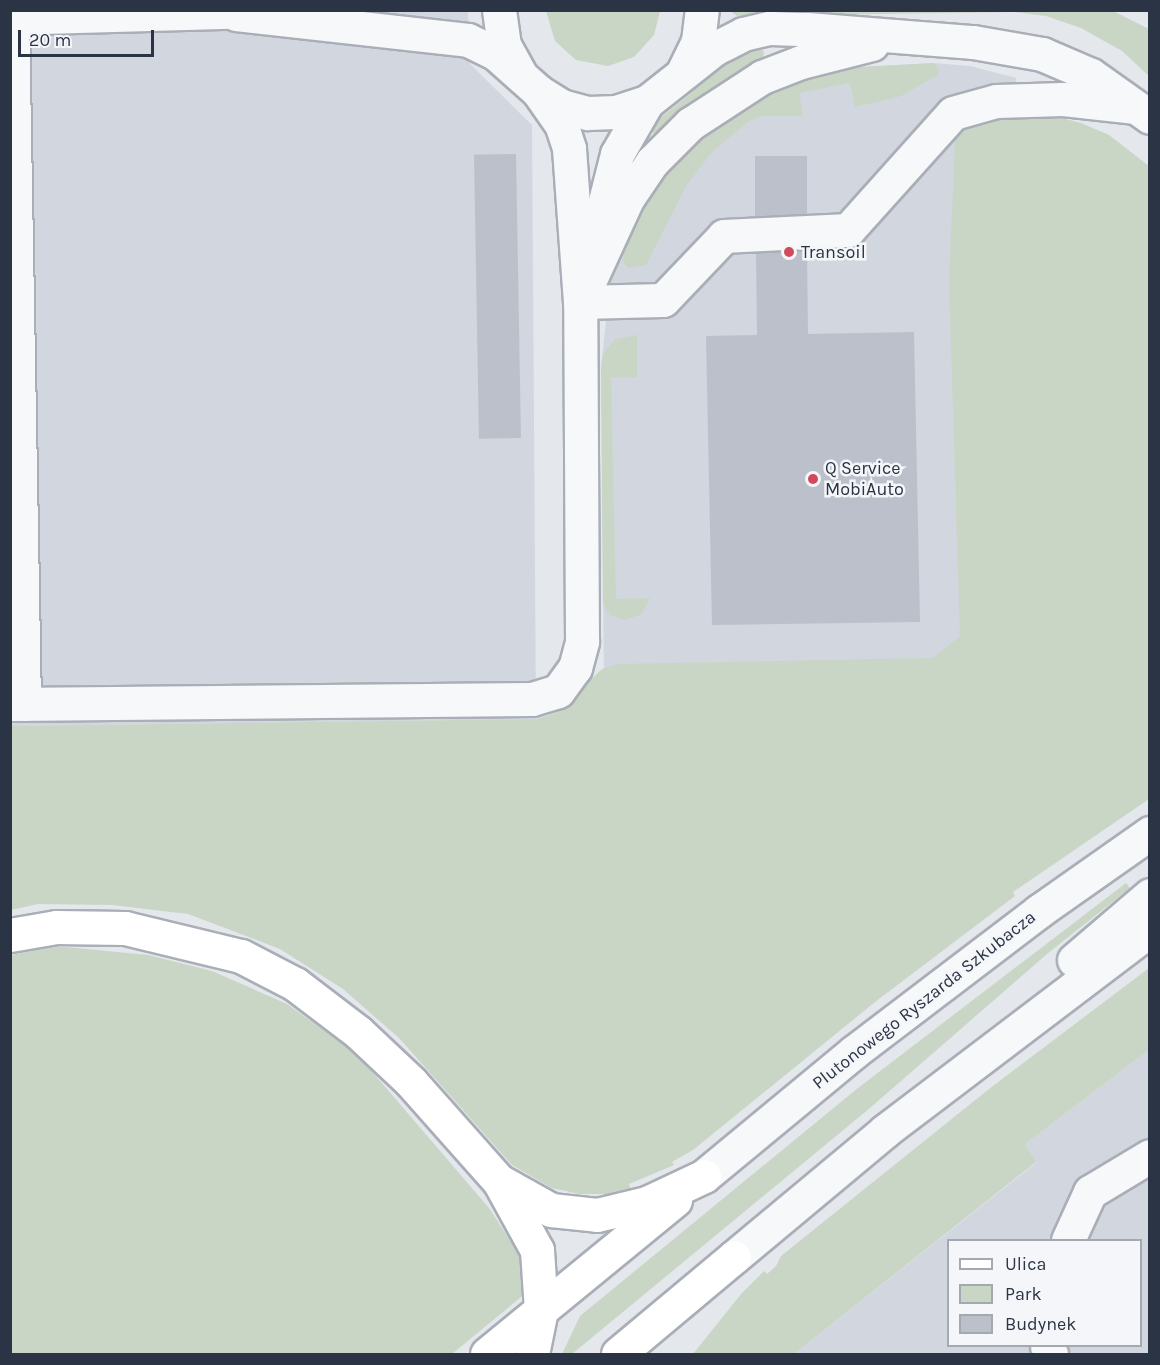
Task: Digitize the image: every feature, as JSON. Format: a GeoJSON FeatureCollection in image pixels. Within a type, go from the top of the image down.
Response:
{"type":"FeatureCollection","features":[{"type":"Feature","properties":{"kind":"main road"},"geometry":{"type":"LineString","coordinates":[[10,935],[56,927],[125,928],[241,956],[295,984],[358,1032],[411,1082],[499,1181],[537,1250],[541,1310],[532,1354]]}},
{"type":"Feature","properties":{"kind":"main road"},"geometry":{"type":"LineString","coordinates":[[499,1181],[551,1210],[597,1215],[647,1203],[704,1176]]}},
{"type":"Feature","properties":{"kind":"main road"},"geometry":{"type":"LineString","coordinates":[[487,1354],[704,1176]]}},
{"type":"Feature","properties":{"kind":"main road"},"geometry":{"type":"LineString","coordinates":[[618,1354],[734,1257]]}},
{"type":"Feature","properties":{"kind":"main road"},"geometry":{"type":"LineString","coordinates":[[656,1354],[734,1257]]}},
{"type":"Feature","properties":{"kind":"street"},"geometry":{"type":"LineString","coordinates":[[499,10],[504,45],[529,83],[561,124],[569,148],[580,302],[582,641],[575,668],[558,691],[532,699],[17,704],[11,18],[248,12],[468,40],[495,53],[529,83],[561,106],[588,113],[616,112],[647,102]]}},
{"type":"Feature","properties":{"kind":"street"},"geometry":{"type":"LineString","coordinates":[[683,72],[699,41],[702,10]]}},
{"type":"Feature","properties":{"kind":"street"},"geometry":{"type":"LineString","coordinates":[[580,302],[617,154],[647,102],[683,72],[743,34],[770,28],[900,39],[973,42],[1042,54],[1091,75],[1144,112]]}},
{"type":"Feature","properties":{"kind":"street"},"geometry":{"type":"LineString","coordinates":[[580,302],[627,199],[652,162],[690,124],[762,76],[801,62],[900,39]]}},
{"type":"Feature","properties":{"kind":"street"},"geometry":{"type":"LineString","coordinates":[[580,302],[663,300],[724,236],[848,230],[953,113],[996,101],[1052,99],[1144,112]]}},
{"type":"Feature","properties":{"kind":"street","name":"Plutonowego Ryszarda Szkubacza"},"geometry":{"type":"LineString","coordinates":[[704,1176],[854,1052],[1039,911],[1149,833]]}},
{"type":"Feature","properties":{"kind":"street"},"geometry":{"type":"LineString","coordinates":[[734,1257],[885,1131],[1149,895]]}},
{"type":"Feature","properties":{"kind":"street"},"geometry":{"type":"LineString","coordinates":[[885,1131],[1149,930]]}},
{"type":"Feature","properties":{"kind":"street"},"geometry":{"type":"LineString","coordinates":[[1068,1239],[1090,1192],[1149,1156]]}},
{"type":"Feature","properties":{"kind":"shaded area"},"geometry":{"type":"Polygon","coordinates":[[[10,11],[468,11],[470,64],[532,125],[536,719],[11,726],[10,11]]]}},
{"type":"Feature","properties":{"kind":"shaded area"},"geometry":{"type":"Polygon","coordinates":[[[934,63],[970,66],[1016,78],[1002,275],[994,661],[604,685],[601,367],[610,283],[622,246],[699,134],[856,67],[934,63]]]}},
{"type":"Feature","properties":{"kind":"shaded area"},"geometry":{"type":"Polygon","coordinates":[[[1149,1050],[1149,1354],[794,1354],[1036,1163],[1025,1144],[1149,1050]]]}},
{"type":"Feature","properties":{"kind":"green space"},"geometry":{"type":"Polygon","coordinates":[[[546,10],[660,11],[654,35],[634,57],[608,66],[576,60],[555,41],[546,10]]]}},
{"type":"Feature","properties":{"kind":"green space"},"geometry":{"type":"Polygon","coordinates":[[[730,11],[1113,11],[1149,29],[1149,76],[1122,51],[1081,28],[1046,16],[1014,12],[737,16],[730,11]]]}},
{"type":"Feature","properties":{"kind":"green space"},"geometry":{"type":"Polygon","coordinates":[[[759,49],[764,51],[763,59],[695,101],[657,135],[649,131],[654,123],[689,95],[716,67],[759,49]]]}},
{"type":"Feature","properties":{"kind":"green space"},"geometry":{"type":"Polygon","coordinates":[[[934,63],[939,70],[938,75],[901,96],[855,107],[850,83],[799,93],[803,116],[761,116],[749,121],[712,152],[686,186],[646,265],[629,268],[624,263],[622,246],[641,204],[664,171],[699,134],[767,90],[830,69],[934,63]]]}},
{"type":"Feature","properties":{"kind":"green space"},"geometry":{"type":"Polygon","coordinates":[[[978,113],[1050,115],[1081,123],[1109,135],[1149,166],[1149,799],[1013,892],[1015,896],[875,1002],[693,1150],[672,1162],[674,1165],[629,1184],[631,1190],[612,1194],[579,1194],[552,1188],[512,1165],[399,1038],[343,989],[280,949],[188,914],[112,905],[38,904],[11,910],[10,726],[536,719],[555,713],[602,669],[619,664],[933,658],[960,636],[949,282],[955,141],[958,130],[978,113]]]}},
{"type":"Feature","properties":{"kind":"green space"},"geometry":{"type":"Polygon","coordinates":[[[637,335],[637,377],[611,378],[616,599],[650,598],[642,614],[625,620],[610,615],[603,603],[601,367],[603,354],[615,339],[637,335]]]}},
{"type":"Feature","properties":{"kind":"green space"},"geometry":{"type":"Polygon","coordinates":[[[1126,883],[1130,888],[1047,954],[870,1108],[572,1354],[562,1354],[580,1316],[858,1088],[1126,883]]]}},
{"type":"Feature","properties":{"kind":"green space"},"geometry":{"type":"Polygon","coordinates":[[[56,946],[148,955],[212,971],[287,1004],[357,1054],[489,1208],[519,1254],[526,1293],[452,1354],[11,1354],[11,955],[56,946]]]}},
{"type":"Feature","properties":{"kind":"green space"},"geometry":{"type":"Polygon","coordinates":[[[1149,968],[1149,1050],[1025,1144],[1036,1162],[794,1354],[693,1354],[742,1293],[764,1271],[767,1274],[776,1266],[781,1256],[989,1089],[1149,968]]]}},
{"type":"Feature","properties":{"kind":"building"},"geometry":{"type":"Polygon","coordinates":[[[516,154],[521,438],[479,439],[474,155],[516,154]]]}},
{"type":"Feature","properties":{"kind":"building"},"geometry":{"type":"Polygon","coordinates":[[[755,156],[807,156],[807,216],[755,216],[755,156]]]}},
{"type":"Feature","properties":{"kind":"building","name":"Q Service MobiAuto"},"geometry":{"type":"Polygon","coordinates":[[[807,251],[808,334],[914,332],[920,622],[712,625],[706,336],[757,335],[756,253],[807,251]]]}},
{"type":"Feature","properties":{"kind":"place","name":"Transoil"},"geometry":{"type":"Point","coordinates":[789,252]}},
{"type":"Feature","properties":{"kind":"place","name":"Q Service MobiAuto"},"geometry":{"type":"Point","coordinates":[813,479]}}]}
